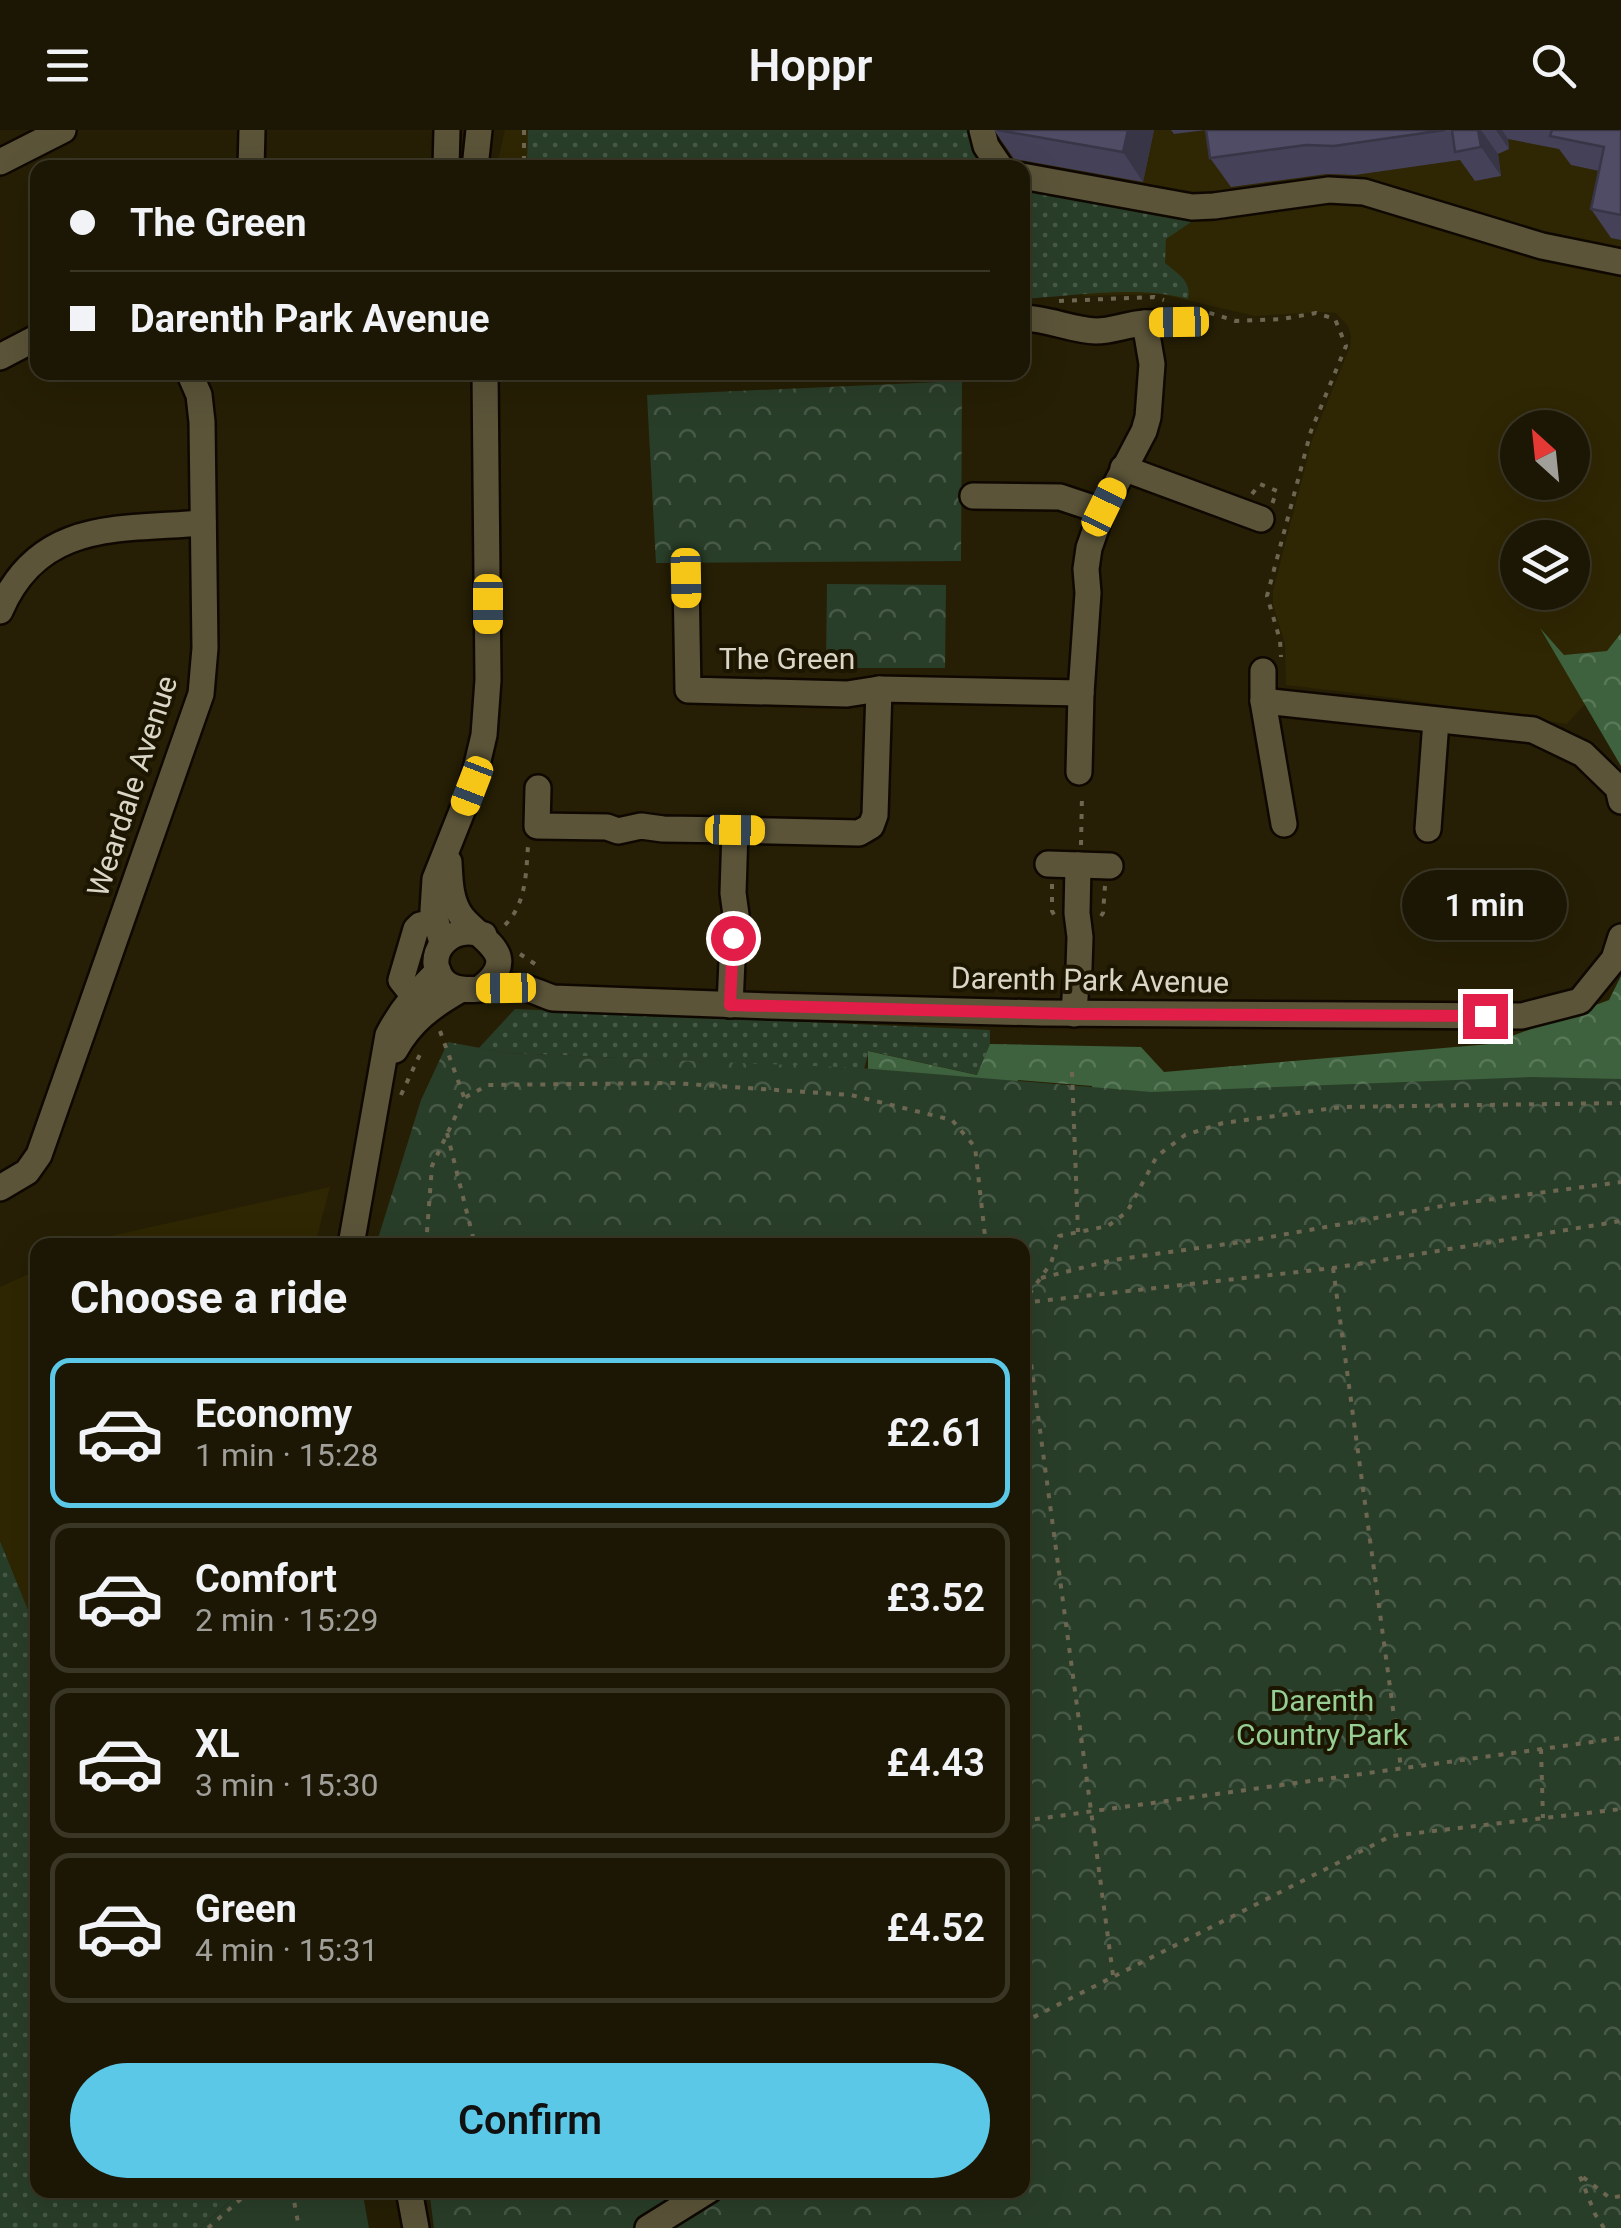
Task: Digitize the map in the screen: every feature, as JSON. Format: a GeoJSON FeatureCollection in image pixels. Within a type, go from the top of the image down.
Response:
{"type":"FeatureCollection","features":[{"type":"Feature","properties":{"kind":"street"},"geometry":{"type":"LineString","coordinates":[[0,162],[63,130]]}},
{"type":"Feature","properties":{"kind":"street"},"geometry":{"type":"LineString","coordinates":[[251,160],[252,130]]}},
{"type":"Feature","properties":{"kind":"street"},"geometry":{"type":"LineString","coordinates":[[446,160],[447,130]]}},
{"type":"Feature","properties":{"kind":"street"},"geometry":{"type":"LineString","coordinates":[[476,160],[479,130]]}},
{"type":"Feature","properties":{"kind":"street"},"geometry":{"type":"LineString","coordinates":[[982,130],[987,149],[995,160]]}},
{"type":"Feature","properties":{"kind":"street"},"geometry":{"type":"LineString","coordinates":[[1030,177],[1192,207],[1329,190],[1364,192],[1542,246],[1621,262]]}},
{"type":"Feature","properties":{"kind":"street"},"geometry":{"type":"LineString","coordinates":[[1030,319],[1097,331],[1114,330],[1179,310]]}},
{"type":"Feature","properties":{"kind":"street"},"geometry":{"type":"LineString","coordinates":[[1080,780],[1087,563],[1102,511],[1148,418],[1152,364],[1144,322]]}},
{"type":"Feature","properties":{"kind":"street"},"geometry":{"type":"LineString","coordinates":[[0,357],[30,341]]}},
{"type":"Feature","properties":{"kind":"street","name":"Weardale Avenue"},"geometry":{"type":"LineString","coordinates":[[0,1188],[27,1172],[39,1155],[199,702],[205,648],[202,415],[193,380]]}},
{"type":"Feature","properties":{"kind":"street"},"geometry":{"type":"LineString","coordinates":[[470,989],[445,982],[438,971],[433,897],[435,879],[472,786],[484,735],[488,680],[486,380]]}},
{"type":"Feature","properties":{"kind":"street"},"geometry":{"type":"LineString","coordinates":[[1123,468],[1266,513]]}},
{"type":"Feature","properties":{"kind":"street"},"geometry":{"type":"LineString","coordinates":[[973,496],[1060,496],[1102,511]]}},
{"type":"Feature","properties":{"kind":"street"},"geometry":{"type":"LineString","coordinates":[[0,611],[24,570],[64,541],[104,532],[203,523]]}},
{"type":"Feature","properties":{"kind":"street","name":"The Green"},"geometry":{"type":"LineString","coordinates":[[686,578],[688,690],[847,694],[879,688],[1081,693]]}},
{"type":"Feature","properties":{"kind":"street"},"geometry":{"type":"LineString","coordinates":[[1262,671],[1263,701],[1284,824]]}},
{"type":"Feature","properties":{"kind":"street","name":"The Green"},"geometry":{"type":"LineString","coordinates":[[538,788],[537,826],[618,831],[642,826],[660,835],[735,830],[874,831],[879,688]]}},
{"type":"Feature","properties":{"kind":"street"},"geometry":{"type":"LineString","coordinates":[[1263,701],[1533,730],[1582,754],[1618,788],[1621,801]]}},
{"type":"Feature","properties":{"kind":"street"},"geometry":{"type":"LineString","coordinates":[[1428,829],[1436,721]]}},
{"type":"Feature","properties":{"kind":"street"},"geometry":{"type":"LineString","coordinates":[[730,1005],[736,915],[735,830]]}},
{"type":"Feature","properties":{"kind":"street"},"geometry":{"type":"LineString","coordinates":[[449,847],[456,906],[464,920],[492,933]]}},
{"type":"Feature","properties":{"kind":"street"},"geometry":{"type":"LineString","coordinates":[[1048,864],[1110,866]]}},
{"type":"Feature","properties":{"kind":"street"},"geometry":{"type":"LineString","coordinates":[[1074,1014],[1080,954],[1076,913],[1078,865]]}},
{"type":"Feature","properties":{"kind":"street"},"geometry":{"type":"LineString","coordinates":[[413,995],[402,980],[418,926],[451,936],[461,931],[492,933]]}},
{"type":"Feature","properties":{"kind":"street"},"geometry":{"type":"LineString","coordinates":[[492,933],[498,961],[522,987]]}},
{"type":"Feature","properties":{"kind":"street","name":"Darenth Park Avenue"},"geometry":{"type":"LineString","coordinates":[[470,989],[522,987],[553,998],[1074,1014],[1522,1016],[1580,1001],[1614,959],[1621,937]]}},
{"type":"Feature","properties":{"kind":"street"},"geometry":{"type":"LineString","coordinates":[[383,1071],[414,1022],[434,1005],[490,981],[498,961]]}},
{"type":"Feature","properties":{"kind":"street"},"geometry":{"type":"LineString","coordinates":[[352,1238],[388,1035],[413,995],[438,971]]}},
{"type":"Feature","properties":{"kind":"street"},"geometry":{"type":"LineString","coordinates":[[410,2198],[416,2228]]}},
{"type":"Feature","properties":{"kind":"street"},"geometry":{"type":"LineString","coordinates":[[648,2228],[696,2198]]}},
{"type":"Feature","properties":{"kind":"path"},"geometry":{"type":"LineString","coordinates":[[524,130],[524,160]]}},
{"type":"Feature","properties":{"kind":"path"},"geometry":{"type":"LineString","coordinates":[[1054,302],[1154,297],[1179,310],[1236,321],[1316,314],[1334,320],[1346,346],[1311,431],[1267,596],[1280,640],[1281,662],[1262,671]]}},
{"type":"Feature","properties":{"kind":"path"},"geometry":{"type":"LineString","coordinates":[[1245,498],[1260,484],[1276,490],[1266,513]]}},
{"type":"Feature","properties":{"kind":"path"},"geometry":{"type":"LineString","coordinates":[[1078,865],[1080,780]]}},
{"type":"Feature","properties":{"kind":"path"},"geometry":{"type":"LineString","coordinates":[[492,933],[515,914],[529,838]]}},
{"type":"Feature","properties":{"kind":"path"},"geometry":{"type":"LineString","coordinates":[[437,1022],[464,1098]]}},
{"type":"Feature","properties":{"kind":"path"},"geometry":{"type":"LineString","coordinates":[[1072,1072],[1078,1232]]}},
{"type":"Feature","properties":{"kind":"path"},"geometry":{"type":"LineString","coordinates":[[427,1238],[432,1166],[464,1098],[488,1085],[672,1083],[851,1095],[952,1120],[976,1147],[985,1238]]}},
{"type":"Feature","properties":{"kind":"path"},"geometry":{"type":"LineString","coordinates":[[1030,1293],[1051,1263],[1060,1236],[1108,1226],[1126,1212],[1157,1156],[1185,1135],[1222,1123],[1342,1108],[1621,1104]]}},
{"type":"Feature","properties":{"kind":"path"},"geometry":{"type":"LineString","coordinates":[[447,1133],[473,1238]]}},
{"type":"Feature","properties":{"kind":"path"},"geometry":{"type":"LineString","coordinates":[[1041,1278],[1113,1260],[1248,1241],[1448,1205],[1621,1182]]}},
{"type":"Feature","properties":{"kind":"path"},"geometry":{"type":"LineString","coordinates":[[1030,1302],[1333,1268],[1621,1221]]}},
{"type":"Feature","properties":{"kind":"path"},"geometry":{"type":"LineString","coordinates":[[1333,1268],[1401,1768]]}},
{"type":"Feature","properties":{"kind":"path"},"geometry":{"type":"LineString","coordinates":[[1030,1356],[1113,1976]]}},
{"type":"Feature","properties":{"kind":"path"},"geometry":{"type":"LineString","coordinates":[[1030,1820],[1621,1738]]}},
{"type":"Feature","properties":{"kind":"path"},"geometry":{"type":"LineString","coordinates":[[1541,1749],[1544,1818]]}},
{"type":"Feature","properties":{"kind":"path"},"geometry":{"type":"LineString","coordinates":[[1030,2019],[1391,1836],[1621,1809]]}},
{"type":"Feature","properties":{"kind":"path"},"geometry":{"type":"LineString","coordinates":[[1604,2228],[1579,2174],[1610,2198],[1621,2196]]}},
{"type":"Feature","properties":{"kind":"path"},"geometry":{"type":"LineString","coordinates":[[208,2228],[242,2198]]}},
{"type":"Feature","properties":{"kind":"path"},"geometry":{"type":"LineString","coordinates":[[293,2198],[299,2228]]}},
{"type":"Feature","properties":{"kind":"shaded area"},"geometry":{"type":"Polygon","coordinates":[[[505,130],[1621,130],[1621,664],[1567,724],[1286,685],[1285,644],[1273,605],[1273,591],[1312,440],[1350,347],[1348,326],[1336,313],[1255,316],[1160,294],[1084,296],[1030,185],[1030,160],[498,160],[505,130]]]}},
{"type":"Feature","properties":{"kind":"shaded area"},"geometry":{"type":"Polygon","coordinates":[[[330,1187],[317,1238],[107,1238],[330,1187]]]}},
{"type":"Feature","properties":{"kind":"shaded area"},"geometry":{"type":"Polygon","coordinates":[[[30,1273],[30,1615],[0,1541],[0,1287],[30,1273]]]}},
{"type":"Feature","properties":{"kind":"green space"},"geometry":{"type":"Polygon","coordinates":[[[528,130],[975,130],[985,160],[527,160],[528,130]]]}},
{"type":"Feature","properties":{"kind":"green space"},"geometry":{"type":"Polygon","coordinates":[[[1030,181],[1206,212],[1166,239],[1165,263],[1186,283],[1188,299],[1148,293],[1030,298],[1030,181]]]}},
{"type":"Feature","properties":{"kind":"green space"},"geometry":{"type":"Polygon","coordinates":[[[962,381],[961,561],[656,563],[647,395],[962,381]]]}},
{"type":"Feature","properties":{"kind":"green space"},"geometry":{"type":"Polygon","coordinates":[[[827,584],[946,585],[945,668],[826,668],[827,584]]]}},
{"type":"Feature","properties":{"kind":"green space"},"geometry":{"type":"Polygon","coordinates":[[[1540,628],[1564,655],[1607,651],[1621,633],[1621,766],[1540,628]]]}},
{"type":"Feature","properties":{"kind":"green space"},"geometry":{"type":"Polygon","coordinates":[[[1621,976],[1621,1089],[1107,1197],[1092,1086],[1018,1080],[1031,1182],[868,1086],[868,1051],[977,1075],[990,1044],[1141,1047],[1164,1072],[1490,1044],[1609,1000],[1621,976]]]}},
{"type":"Feature","properties":{"kind":"green space"},"geometry":{"type":"Polygon","coordinates":[[[515,1009],[990,1030],[990,1044],[978,1075],[869,1051],[864,1069],[507,1053],[479,1048],[515,1009]]]}},
{"type":"Feature","properties":{"kind":"green space","name":"Darenth Country Park"},"geometry":{"type":"Polygon","coordinates":[[[448,1042],[507,1053],[861,1068],[1152,1092],[1533,1077],[1621,1079],[1621,2228],[434,2228],[430,2198],[1030,2198],[1030,1238],[378,1238],[421,1100],[448,1042]]]}},
{"type":"Feature","properties":{"kind":"green space"},"geometry":{"type":"Polygon","coordinates":[[[0,1541],[30,1615],[30,2198],[234,2198],[200,2228],[0,2228],[0,1541]]]}},
{"type":"Feature","properties":{"kind":"green space"},"geometry":{"type":"Polygon","coordinates":[[[234,2198],[363,2198],[369,2228],[200,2228],[234,2198]]]}},
{"type":"Feature","properties":{"kind":"building"},"geometry":{"type":"Polygon","coordinates":[[[997,130],[1128,130],[1123,152],[997,130]]]}},
{"type":"Feature","properties":{"kind":"building"},"geometry":{"type":"Polygon","coordinates":[[[1206,130],[1445,130],[1210,158],[1206,130]]]}},
{"type":"Feature","properties":{"kind":"building"},"geometry":{"type":"Polygon","coordinates":[[[1452,130],[1478,130],[1481,147],[1455,152],[1452,130]]]}},
{"type":"Feature","properties":{"kind":"building"},"geometry":{"type":"Polygon","coordinates":[[[1552,130],[1621,130],[1621,215],[1591,209],[1604,147],[1550,136],[1552,130]]]}},
{"type":"Feature","properties":{"kind":"route"},"geometry":{"type":"LineString","coordinates":[[733,938],[730,1005],[1074,1014],[1485,1016]]}}]}
